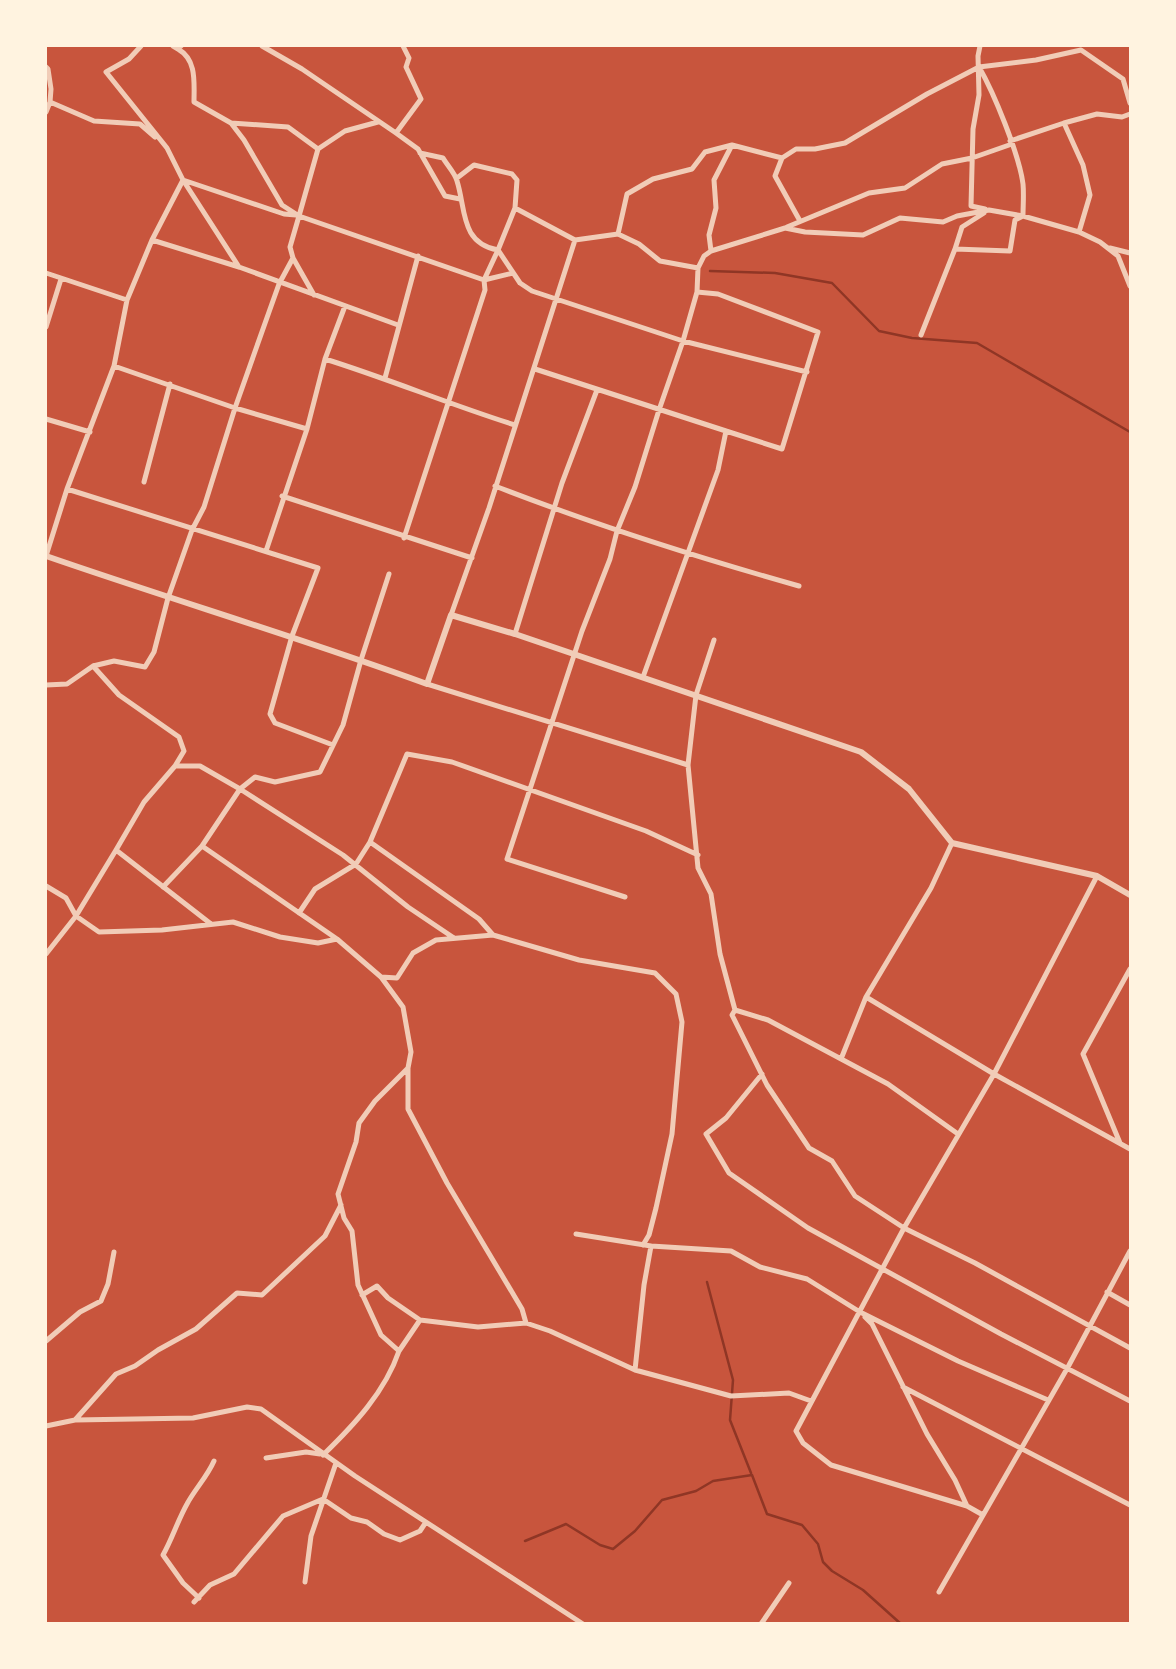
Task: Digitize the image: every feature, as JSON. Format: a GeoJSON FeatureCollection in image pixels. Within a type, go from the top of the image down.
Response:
{"type":"FeatureCollection","features":[{"type":"Feature","properties":{"kind":"street"},"geometry":{"type":"LineString","coordinates":[[141,46],[130,59],[106,72],[167,148],[183,180],[239,267]]}},
{"type":"Feature","properties":{"kind":"street"},"geometry":{"type":"LineString","coordinates":[[262,46],[302,69],[396,132],[420,153],[445,196],[460,199]]}},
{"type":"Feature","properties":{"kind":"street"},"geometry":{"type":"LineString","coordinates":[[396,132],[421,99],[406,67],[409,58],[403,46]]}},
{"type":"Feature","properties":{"kind":"street"},"geometry":{"type":"LineString","coordinates":[[980,46],[979,95],[973,130],[971,206],[1023,216],[1079,232],[1118,256],[1130,286]]}},
{"type":"Feature","properties":{"kind":"street"},"geometry":{"type":"LineString","coordinates":[[177,47],[186,53],[194,70],[194,102],[231,124],[244,140],[282,205],[299,216]]}},
{"type":"Feature","properties":{"kind":"street"},"geometry":{"type":"LineString","coordinates":[[800,221],[775,176],[782,158],[796,149],[815,149],[845,143],[927,94],[979,67],[1036,60],[1081,50],[1123,79],[1130,79]]}},
{"type":"Feature","properties":{"kind":"street"},"geometry":{"type":"LineString","coordinates":[[46,67],[51,89],[46,112]]}},
{"type":"Feature","properties":{"kind":"street"},"geometry":{"type":"LineString","coordinates":[[979,67],[989,85],[1011,142],[1023,182],[1023,216]]}},
{"type":"Feature","properties":{"kind":"street"},"geometry":{"type":"LineString","coordinates":[[1123,79],[1130,103]]}},
{"type":"Feature","properties":{"kind":"street"},"geometry":{"type":"LineString","coordinates":[[50,102],[94,121],[140,124],[167,148]]}},
{"type":"Feature","properties":{"kind":"street"},"geometry":{"type":"LineString","coordinates":[[625,897],[507,859],[683,341],[697,292],[698,268],[704,256],[711,250],[785,228],[869,193],[905,188],[942,164],[972,158],[1064,123],[1097,114],[1122,117],[1130,114]]}},
{"type":"Feature","properties":{"kind":"street"},"geometry":{"type":"LineString","coordinates":[[314,296],[293,258],[290,247],[318,149],[345,131],[378,122]]}},
{"type":"Feature","properties":{"kind":"street"},"geometry":{"type":"LineString","coordinates":[[1064,123],[1083,165],[1090,195],[1079,232]]}},
{"type":"Feature","properties":{"kind":"street"},"geometry":{"type":"LineString","coordinates":[[231,124],[288,127],[318,149]]}},
{"type":"Feature","properties":{"kind":"street"},"geometry":{"type":"LineString","coordinates":[[618,234],[626,194],[653,178],[692,169],[705,152],[732,145],[782,158]]}},
{"type":"Feature","properties":{"kind":"street"},"geometry":{"type":"LineString","coordinates":[[711,250],[709,235],[716,208],[714,180],[732,145]]}},
{"type":"Feature","properties":{"kind":"street"},"geometry":{"type":"LineString","coordinates":[[420,153],[443,158],[457,178],[466,228],[486,248],[498,250],[520,283],[532,291],[683,341],[807,372]]}},
{"type":"Feature","properties":{"kind":"street"},"geometry":{"type":"LineString","coordinates":[[404,538],[480,308],[485,290],[484,279],[515,208],[517,180],[512,174],[474,165],[457,178]]}},
{"type":"Feature","properties":{"kind":"street"},"geometry":{"type":"LineString","coordinates":[[183,180],[484,279],[513,273]]}},
{"type":"Feature","properties":{"kind":"street"},"geometry":{"type":"LineString","coordinates":[[183,180],[152,240],[127,300],[114,366],[67,489],[46,556],[168,598],[292,636],[427,684],[688,765]]}},
{"type":"Feature","properties":{"kind":"street"},"geometry":{"type":"LineString","coordinates":[[515,208],[575,240],[618,234],[639,244],[660,261],[698,268]]}},
{"type":"Feature","properties":{"kind":"street"},"geometry":{"type":"LineString","coordinates":[[785,228],[805,232],[863,235],[900,218],[943,222],[957,216],[989,210]]}},
{"type":"Feature","properties":{"kind":"street"},"geometry":{"type":"LineString","coordinates":[[921,335],[962,227],[989,210]]}},
{"type":"Feature","properties":{"kind":"street"},"geometry":{"type":"LineString","coordinates":[[955,249],[1010,251],[1015,220],[1023,216]]}},
{"type":"Feature","properties":{"kind":"street"},"geometry":{"type":"LineString","coordinates":[[152,240],[239,267],[279,284],[398,325]]}},
{"type":"Feature","properties":{"kind":"street"},"geometry":{"type":"LineString","coordinates":[[427,684],[535,369],[575,240]]}},
{"type":"Feature","properties":{"kind":"street"},"geometry":{"type":"LineString","coordinates":[[1108,248],[1130,253]]}},
{"type":"Feature","properties":{"kind":"street"},"geometry":{"type":"LineString","coordinates":[[385,378],[418,256]]}},
{"type":"Feature","properties":{"kind":"street"},"geometry":{"type":"LineString","coordinates":[[46,685],[67,684],[93,666],[114,661],[145,667],[153,652],[168,598],[192,530],[204,507],[234,408],[279,284],[293,258]]}},
{"type":"Feature","properties":{"kind":"street"},"geometry":{"type":"LineString","coordinates":[[46,273],[127,300]]}},
{"type":"Feature","properties":{"kind":"street"},"geometry":{"type":"LineString","coordinates":[[46,327],[61,279]]}},
{"type":"Feature","properties":{"kind":"street"},"geometry":{"type":"LineString","coordinates":[[535,369],[782,449],[818,332],[718,294],[697,292]]}},
{"type":"Feature","properties":{"kind":"street"},"geometry":{"type":"LineString","coordinates":[[266,551],[282,496],[307,429],[325,359],[345,306]]}},
{"type":"Feature","properties":{"kind":"street"},"geometry":{"type":"LineString","coordinates":[[325,359],[515,425]]}},
{"type":"Feature","properties":{"kind":"street"},"geometry":{"type":"LineString","coordinates":[[114,366],[234,408],[307,429]]}},
{"type":"Feature","properties":{"kind":"street"},"geometry":{"type":"LineString","coordinates":[[144,482],[170,384]]}},
{"type":"Feature","properties":{"kind":"street"},"geometry":{"type":"LineString","coordinates":[[515,634],[554,509],[597,390]]}},
{"type":"Feature","properties":{"kind":"street"},"geometry":{"type":"LineString","coordinates":[[46,419],[90,432]]}},
{"type":"Feature","properties":{"kind":"street"},"geometry":{"type":"LineString","coordinates":[[643,677],[718,470],[726,431]]}},
{"type":"Feature","properties":{"kind":"street"},"geometry":{"type":"LineString","coordinates":[[495,486],[686,554],[799,586]]}},
{"type":"Feature","properties":{"kind":"street"},"geometry":{"type":"LineString","coordinates":[[67,489],[318,569],[292,636],[270,714],[275,723],[333,745]]}},
{"type":"Feature","properties":{"kind":"street"},"geometry":{"type":"LineString","coordinates":[[282,496],[472,558]]}},
{"type":"Feature","properties":{"kind":"street"},"geometry":{"type":"LineString","coordinates":[[163,887],[202,846],[240,789],[255,777],[275,782],[320,772],[343,725],[389,574]]}},
{"type":"Feature","properties":{"kind":"street"},"geometry":{"type":"LineString","coordinates":[[451,615],[575,654],[861,752],[909,789],[952,843],[1097,876],[1130,895]]}},
{"type":"Feature","properties":{"kind":"street"},"geometry":{"type":"LineString","coordinates":[[714,640],[696,695],[688,765],[698,868],[711,894],[720,954],[735,1010],[732,1015],[767,1085],[809,1148],[832,1161],[855,1196],[904,1228],[975,1263],[1130,1348]]}},
{"type":"Feature","properties":{"kind":"street"},"geometry":{"type":"LineString","coordinates":[[46,954],[76,916],[144,802],[175,766],[184,751],[179,737],[119,695],[93,666]]}},
{"type":"Feature","properties":{"kind":"street"},"geometry":{"type":"LineString","coordinates":[[299,913],[314,889],[356,864],[370,842],[407,754],[452,762],[646,831],[698,855]]}},
{"type":"Feature","properties":{"kind":"street"},"geometry":{"type":"LineString","coordinates":[[175,766],[200,766],[240,789],[356,864],[408,907],[454,938]]}},
{"type":"Feature","properties":{"kind":"street"},"geometry":{"type":"LineString","coordinates":[[370,842],[479,919],[493,935]]}},
{"type":"Feature","properties":{"kind":"street"},"geometry":{"type":"LineString","coordinates":[[841,1059],[866,997],[931,888],[952,843]]}},
{"type":"Feature","properties":{"kind":"street"},"geometry":{"type":"LineString","coordinates":[[202,846],[337,939],[381,977],[403,1007],[411,1052],[408,1068],[408,1109],[447,1183],[522,1309],[526,1324]]}},
{"type":"Feature","properties":{"kind":"street"},"geometry":{"type":"LineString","coordinates":[[116,850],[211,924]]}},
{"type":"Feature","properties":{"kind":"street"},"geometry":{"type":"LineString","coordinates":[[983,1515],[967,1506],[831,1465],[803,1443],[796,1431],[904,1228],[994,1074],[1097,876]]}},
{"type":"Feature","properties":{"kind":"street"},"geometry":{"type":"LineString","coordinates":[[46,886],[66,898],[76,916],[99,932],[162,930],[233,922],[280,937],[318,943],[337,939]]}},
{"type":"Feature","properties":{"kind":"street"},"geometry":{"type":"LineString","coordinates":[[381,977],[397,978],[413,953],[436,940],[493,935],[579,960],[655,973],[676,994],[682,1022],[672,1134],[649,1235],[643,1245]]}},
{"type":"Feature","properties":{"kind":"street"},"geometry":{"type":"LineString","coordinates":[[1120,1143],[1083,1054],[1130,969]]}},
{"type":"Feature","properties":{"kind":"street"},"geometry":{"type":"LineString","coordinates":[[866,997],[994,1074],[1130,1149]]}},
{"type":"Feature","properties":{"kind":"street"},"geometry":{"type":"LineString","coordinates":[[735,1010],[768,1020],[888,1084],[958,1134]]}},
{"type":"Feature","properties":{"kind":"street"},"geometry":{"type":"LineString","coordinates":[[399,1351],[381,1335],[358,1285],[352,1231],[344,1218],[338,1194],[356,1142],[359,1123],[375,1101],[408,1068]]}},
{"type":"Feature","properties":{"kind":"street"},"geometry":{"type":"LineString","coordinates":[[762,1074],[726,1118],[706,1134],[729,1173],[766,1202],[808,1228],[1130,1401]]}},
{"type":"Feature","properties":{"kind":"street"},"geometry":{"type":"LineString","coordinates":[[75,1420],[116,1374],[135,1366],[196,1329],[237,1293],[262,1295],[325,1236],[341,1205]]}},
{"type":"Feature","properties":{"kind":"street"},"geometry":{"type":"LineString","coordinates":[[576,1234],[651,1246],[731,1251],[760,1267],[807,1279],[860,1312],[958,1361],[1048,1400]]}},
{"type":"Feature","properties":{"kind":"street"},"geometry":{"type":"LineString","coordinates":[[635,1370],[651,1246]]}},
{"type":"Feature","properties":{"kind":"street"},"geometry":{"type":"LineString","coordinates":[[46,1341],[80,1312],[101,1301],[108,1284],[114,1252]]}},
{"type":"Feature","properties":{"kind":"street"},"geometry":{"type":"LineString","coordinates":[[939,1592],[1068,1367],[1129,1254]]}},
{"type":"Feature","properties":{"kind":"street"},"geometry":{"type":"LineString","coordinates":[[362,1295],[377,1286],[388,1298],[420,1320],[478,1327],[526,1324],[550,1331],[635,1370],[730,1396],[789,1393],[811,1401]]}},
{"type":"Feature","properties":{"kind":"street"},"geometry":{"type":"LineString","coordinates":[[1107,1292],[1130,1305]]}},
{"type":"Feature","properties":{"kind":"street"},"geometry":{"type":"LineString","coordinates":[[860,1312],[872,1324],[926,1434],[955,1480],[967,1506]]}},
{"type":"Feature","properties":{"kind":"street"},"geometry":{"type":"LineString","coordinates":[[323,1455],[369,1405],[392,1372],[399,1351],[420,1320]]}},
{"type":"Feature","properties":{"kind":"street"},"geometry":{"type":"LineString","coordinates":[[903,1387],[1130,1505]]}},
{"type":"Feature","properties":{"kind":"street"},"geometry":{"type":"LineString","coordinates":[[46,1426],[75,1420],[193,1418],[247,1407],[261,1409],[323,1455],[583,1623]]}},
{"type":"Feature","properties":{"kind":"street"},"geometry":{"type":"LineString","coordinates":[[266,1458],[306,1452],[323,1455]]}},
{"type":"Feature","properties":{"kind":"street"},"geometry":{"type":"LineString","coordinates":[[214,1461],[187,1505],[163,1555],[196,1600],[210,1585],[234,1574],[283,1516],[323,1500]]}},
{"type":"Feature","properties":{"kind":"street"},"geometry":{"type":"LineString","coordinates":[[305,1582],[311,1536],[336,1463]]}},
{"type":"Feature","properties":{"kind":"street"},"geometry":{"type":"LineString","coordinates":[[323,1500],[351,1518],[367,1522],[384,1534],[400,1540],[420,1531],[426,1521]]}},
{"type":"Feature","properties":{"kind":"street"},"geometry":{"type":"LineString","coordinates":[[761,1623],[789,1583]]}},
{"type":"Feature","properties":{"kind":"waterway"},"geometry":{"type":"LineString","coordinates":[[710,271],[775,273],[832,283],[879,331],[912,338],[977,343],[1130,432]]}},
{"type":"Feature","properties":{"kind":"waterway"},"geometry":{"type":"LineString","coordinates":[[707,1282],[733,1380],[730,1420],[751,1473]]}},
{"type":"Feature","properties":{"kind":"waterway"},"geometry":{"type":"LineString","coordinates":[[525,1541],[566,1524],[600,1545],[613,1549],[635,1531],[662,1500],[696,1491],[713,1481],[752,1475],[767,1514],[802,1525],[818,1544],[823,1562],[832,1571],[863,1590],[901,1624]]}}]}
